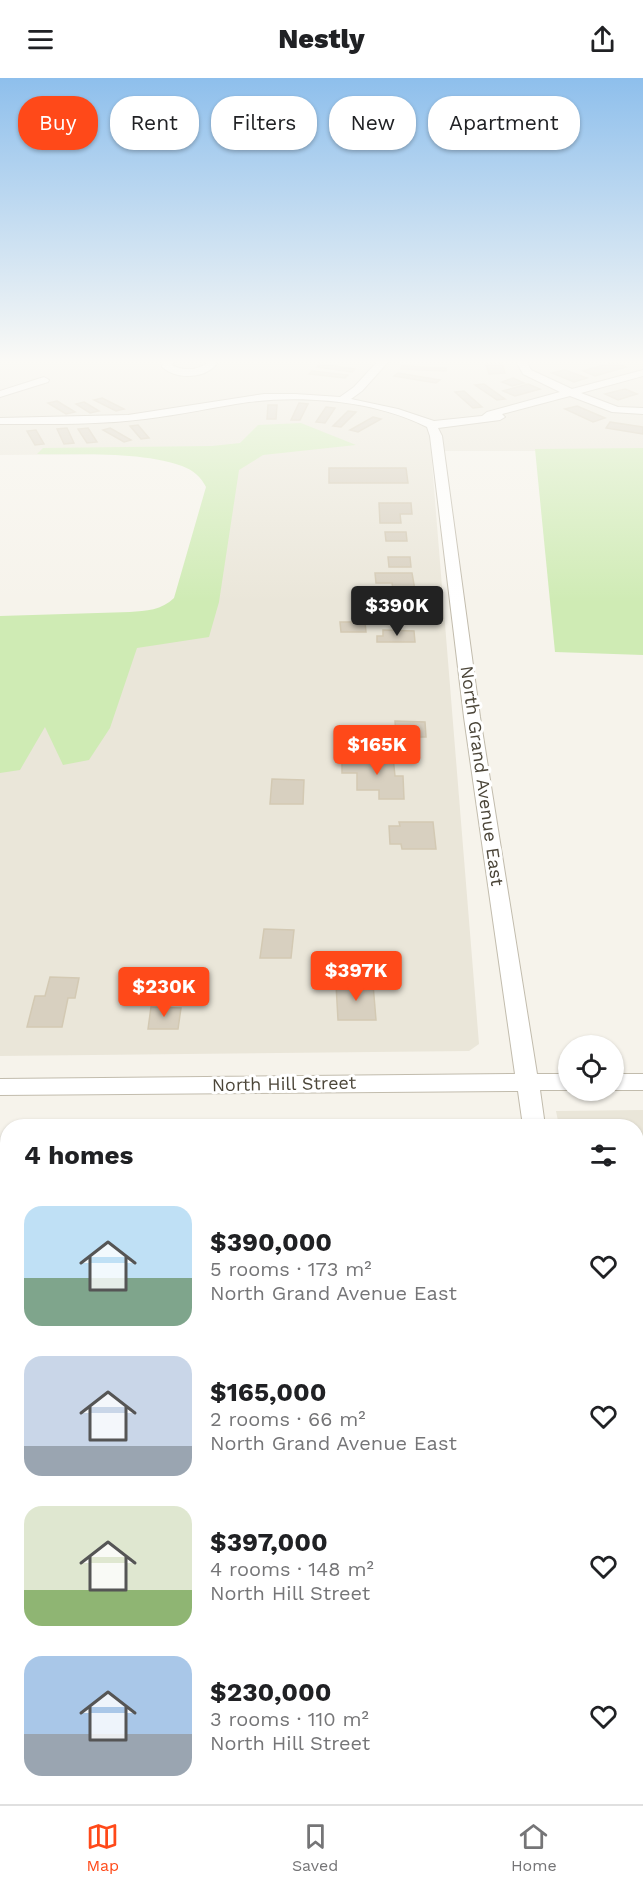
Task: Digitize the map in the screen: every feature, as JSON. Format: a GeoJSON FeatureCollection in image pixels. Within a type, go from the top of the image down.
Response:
{"type":"FeatureCollection","features":[{"type":"Feature","properties":{"kind":"street","name":"North Grand Avenue East"},"geometry":{"type":"LineString","coordinates":[[437,442],[472,717],[533,1119]]}},
{"type":"Feature","properties":{"kind":"street","name":"North Hill Street"},"geometry":{"type":"LineString","coordinates":[[0,1087],[558,1082]]}},
{"type":"Feature","properties":{"kind":"street"},"geometry":{"type":"LineString","coordinates":[[624,1082],[643,1082]]}},
{"type":"Feature","properties":{"kind":"shaded area"},"geometry":{"type":"Polygon","coordinates":[[[0,442],[643,442],[643,451],[431,451],[479,1044],[469,1051],[0,1056],[0,719],[101,641],[194,635],[240,453],[0,455],[0,442]]]}},
{"type":"Feature","properties":{"kind":"shaded area"},"geometry":{"type":"Polygon","coordinates":[[[643,1110],[643,1119],[558,1119],[556,1111],[643,1110]]]}},
{"type":"Feature","properties":{"kind":"green space"},"geometry":{"type":"Polygon","coordinates":[[[347,442],[356,445],[263,455],[239,470],[219,602],[209,637],[137,648],[110,728],[89,760],[63,765],[45,727],[20,770],[0,773],[0,616],[136,612],[154,609],[169,602],[174,598],[206,487],[190,470],[166,461],[129,456],[37,454],[43,448],[212,446],[240,443],[347,442]]]}},
{"type":"Feature","properties":{"kind":"green space"},"geometry":{"type":"Polygon","coordinates":[[[643,448],[643,655],[555,652],[535,449],[643,448]]]}},
{"type":"Feature","properties":{"kind":"building"},"geometry":{"type":"Polygon","coordinates":[[[33,442],[43,442],[44,444],[35,445],[33,442]]]}},
{"type":"Feature","properties":{"kind":"building"},"geometry":{"type":"Polygon","coordinates":[[[329,468],[406,468],[408,483],[329,483],[329,468]]]}},
{"type":"Feature","properties":{"kind":"building"},"geometry":{"type":"Polygon","coordinates":[[[379,503],[411,503],[412,514],[400,514],[401,523],[380,523],[379,503]]]}},
{"type":"Feature","properties":{"kind":"building"},"geometry":{"type":"Polygon","coordinates":[[[385,532],[406,532],[407,541],[386,541],[385,532]]]}},
{"type":"Feature","properties":{"kind":"building"},"geometry":{"type":"Polygon","coordinates":[[[388,557],[410,557],[411,567],[389,567],[388,557]]]}},
{"type":"Feature","properties":{"kind":"building"},"geometry":{"type":"Polygon","coordinates":[[[375,573],[412,573],[415,590],[393,590],[392,583],[376,583],[375,573]]]}},
{"type":"Feature","properties":{"kind":"building"},"geometry":{"type":"Polygon","coordinates":[[[340,622],[365,622],[366,632],[341,632],[340,622]]]}},
{"type":"Feature","properties":{"kind":"building"},"geometry":{"type":"Polygon","coordinates":[[[383,630],[414,631],[415,642],[377,642],[377,636],[383,636],[383,630]]]}},
{"type":"Feature","properties":{"kind":"building"},"geometry":{"type":"Polygon","coordinates":[[[395,721],[425,722],[426,737],[396,737],[395,721]]]}},
{"type":"Feature","properties":{"kind":"building"},"geometry":{"type":"Polygon","coordinates":[[[357,757],[393,757],[395,776],[403,776],[404,799],[379,799],[379,790],[357,790],[357,773],[342,773],[342,762],[357,762],[357,757]]]}},
{"type":"Feature","properties":{"kind":"building"},"geometry":{"type":"Polygon","coordinates":[[[272,779],[304,780],[303,804],[270,804],[272,779]]]}},
{"type":"Feature","properties":{"kind":"building"},"geometry":{"type":"Polygon","coordinates":[[[399,822],[433,822],[436,849],[402,849],[401,844],[390,844],[389,826],[400,826],[399,822]]]}},
{"type":"Feature","properties":{"kind":"building"},"geometry":{"type":"Polygon","coordinates":[[[264,929],[294,930],[291,958],[260,958],[264,929]]]}},
{"type":"Feature","properties":{"kind":"building"},"geometry":{"type":"Polygon","coordinates":[[[50,977],[79,978],[75,998],[68,998],[62,1027],[27,1027],[35,996],[45,996],[50,977]]]}},
{"type":"Feature","properties":{"kind":"building"},"geometry":{"type":"Polygon","coordinates":[[[336,984],[373,984],[376,1020],[338,1020],[336,984]]]}},
{"type":"Feature","properties":{"kind":"building"},"geometry":{"type":"Polygon","coordinates":[[[151,1007],[181,1008],[178,1029],[148,1029],[151,1007]]]}}]}
